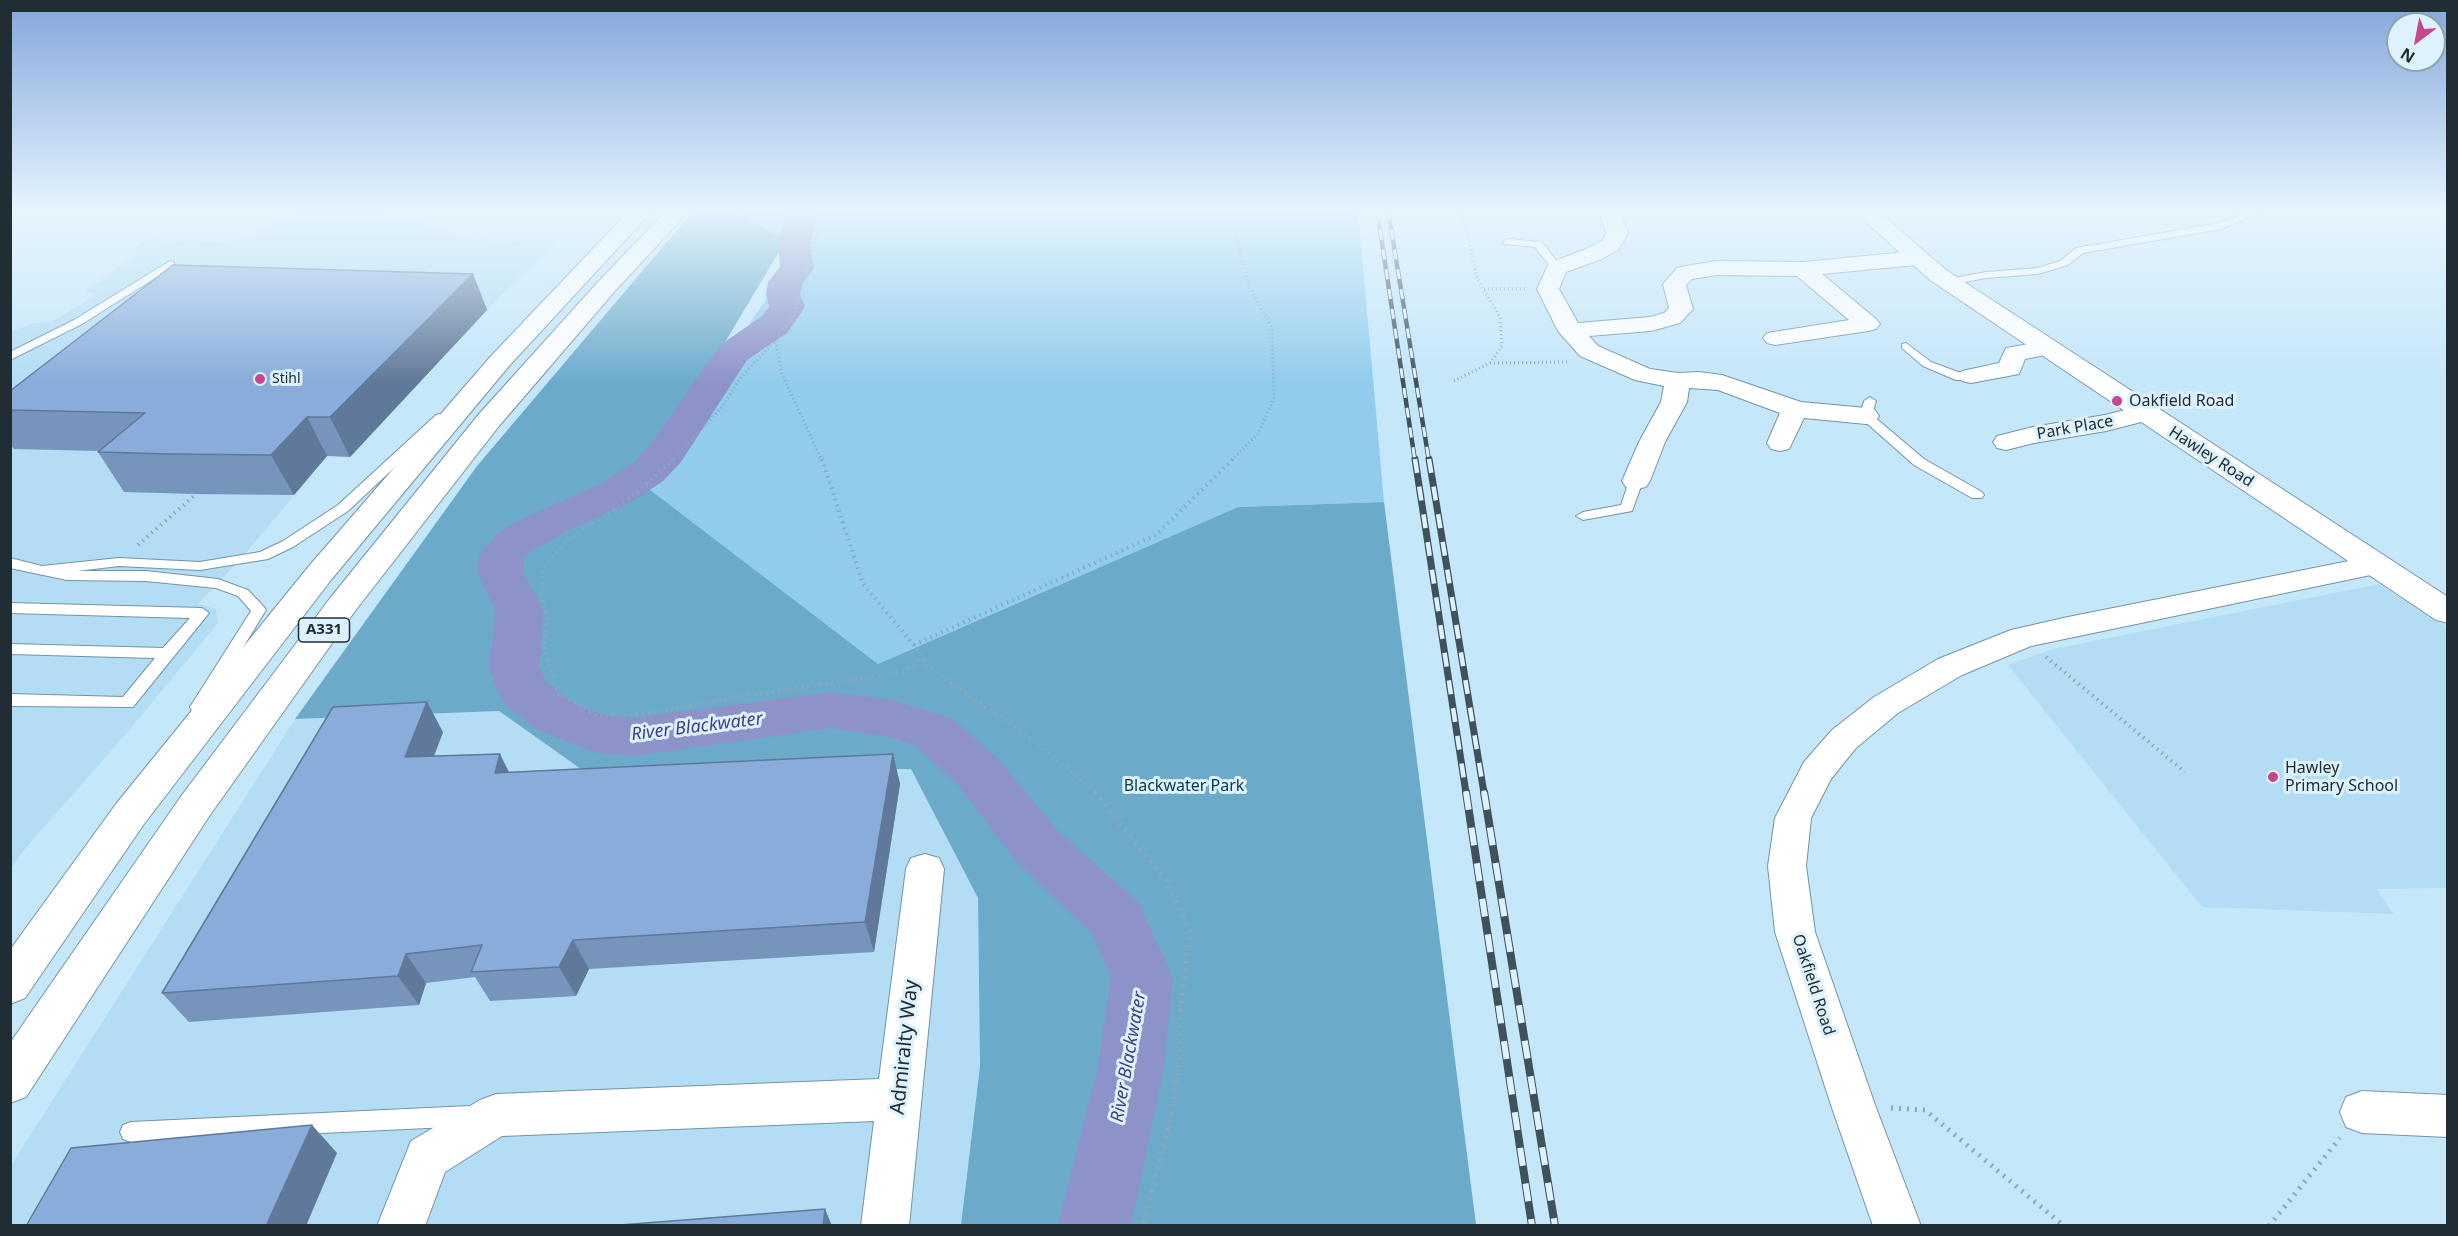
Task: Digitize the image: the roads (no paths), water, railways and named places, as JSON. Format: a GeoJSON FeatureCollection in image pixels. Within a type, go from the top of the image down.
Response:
{"type":"FeatureCollection","features":[{"type":"Feature","properties":{"kind":"main road","name":"A331"},"geometry":{"type":"LineString","coordinates":[[10,986],[130,814],[320,573],[500,361],[588,268]]}},
{"type":"Feature","properties":{"kind":"main road","name":"A331"},"geometry":{"type":"LineString","coordinates":[[10,1082],[196,806],[356,586],[489,420],[624,268]]}},
{"type":"Feature","properties":{"kind":"main road","name":"Hawley Road"},"geometry":{"type":"LineString","coordinates":[[1929,268],[2046,348],[2448,612]]}},
{"type":"Feature","properties":{"kind":"street"},"geometry":{"type":"LineString","coordinates":[[1563,268],[1553,279],[1570,331],[1589,351],[1613,363],[1644,375],[1678,381],[1699,380],[1722,383],[1796,409],[1817,413],[1868,409]]}},
{"type":"Feature","properties":{"kind":"street"},"geometry":{"type":"LineString","coordinates":[[1570,331],[1651,324],[1672,318],[1681,309],[1674,284],[1685,273],[1717,268],[1817,268]]}},
{"type":"Feature","properties":{"kind":"street"},"geometry":{"type":"LineString","coordinates":[[1775,338],[1868,324],[1803,269]]}},
{"type":"Feature","properties":{"kind":"street"},"geometry":{"type":"LineString","coordinates":[[1971,376],[2010,369],[2015,353],[2046,348]]}},
{"type":"Feature","properties":{"kind":"street"},"geometry":{"type":"LineString","coordinates":[[1636,481],[1652,442],[1674,402],[1678,381]]}},
{"type":"Feature","properties":{"kind":"street"},"geometry":{"type":"LineString","coordinates":[[1780,443],[1796,409]]}},
{"type":"Feature","properties":{"kind":"street","name":"Park Place"},"geometry":{"type":"LineString","coordinates":[[2006,442],[2033,435],[2106,423],[2144,413]]}},
{"type":"Feature","properties":{"kind":"street","name":"Oakfield Road"},"geometry":{"type":"LineString","coordinates":[[1897,1226],[1853,1105],[1795,932],[1787,866],[1793,818],[1817,771],[1844,739],[1886,705],[1950,667],[2022,638],[2374,565]]}},
{"type":"Feature","properties":{"kind":"street","name":"Admiralty Way"},"geometry":{"type":"LineString","coordinates":[[885,1226],[925,869]]}},
{"type":"Feature","properties":{"kind":"street"},"geometry":{"type":"LineString","coordinates":[[401,1226],[427,1157],[496,1115],[900,1099]]}},
{"type":"Feature","properties":{"kind":"street"},"geometry":{"type":"LineString","coordinates":[[2362,1112],[2448,1116]]}},
{"type":"Feature","properties":{"kind":"lane"},"geometry":{"type":"LineString","coordinates":[[10,357],[78,322],[164,268]]}},
{"type":"Feature","properties":{"kind":"lane"},"geometry":{"type":"LineString","coordinates":[[1548,268],[1553,279]]}},
{"type":"Feature","properties":{"kind":"lane"},"geometry":{"type":"LineString","coordinates":[[1948,282],[2049,268]]}},
{"type":"Feature","properties":{"kind":"lane"},"geometry":{"type":"LineString","coordinates":[[1906,346],[1927,364],[1956,376],[1971,376]]}},
{"type":"Feature","properties":{"kind":"lane"},"geometry":{"type":"LineString","coordinates":[[14,568],[46,569],[119,562],[200,566],[263,556],[288,544],[343,508],[500,361]]}},
{"type":"Feature","properties":{"kind":"lane"},"geometry":{"type":"LineString","coordinates":[[1868,409],[1919,462],[1977,495]]}},
{"type":"Feature","properties":{"kind":"lane"},"geometry":{"type":"LineString","coordinates":[[1583,516],[1626,508],[1636,481]]}},
{"type":"Feature","properties":{"kind":"lane"},"geometry":{"type":"LineString","coordinates":[[46,569],[67,575],[146,576],[218,584],[243,593],[259,610],[130,814]]}},
{"type":"Feature","properties":{"kind":"lane"},"geometry":{"type":"LineString","coordinates":[[10,608],[202,613],[127,703],[10,700]]}},
{"type":"Feature","properties":{"kind":"lane"},"geometry":{"type":"LineString","coordinates":[[10,649],[167,653]]}},
{"type":"Feature","properties":{"kind":"lane"},"geometry":{"type":"LineString","coordinates":[[131,1132],[496,1115]]}},
{"type":"Feature","properties":{"kind":"waterway","name":"River Blackwater"},"geometry":{"type":"LineString","coordinates":[[797,268],[785,282],[783,294],[787,307],[774,325],[733,353],[666,453],[648,472],[618,492],[553,521],[516,541],[502,555],[500,572],[520,611],[514,666],[523,691],[556,717],[574,722],[597,734],[634,737],[831,710],[891,719],[934,732],[978,772],[1037,846],[1117,920],[1142,977],[1131,1067],[1094,1226]]}},
{"type":"Feature","properties":{"kind":"railway"},"geometry":{"type":"LineString","coordinates":[[1386,268],[1415,461]]}},
{"type":"Feature","properties":{"kind":"railway"},"geometry":{"type":"LineString","coordinates":[[1397,268],[1429,461]]}},
{"type":"Feature","properties":{"kind":"railway"},"geometry":{"type":"LineString","coordinates":[[1415,459],[1466,793]]}},
{"type":"Feature","properties":{"kind":"railway"},"geometry":{"type":"LineString","coordinates":[[1429,459],[1484,793]]}},
{"type":"Feature","properties":{"kind":"railway"},"geometry":{"type":"LineString","coordinates":[[1466,792],[1532,1226]]}},
{"type":"Feature","properties":{"kind":"railway"},"geometry":{"type":"LineString","coordinates":[[1484,792],[1555,1226]]}},
{"type":"Feature","properties":{"kind":"place","name":"Stihl"},"geometry":{"type":"Point","coordinates":[260,379]}},
{"type":"Feature","properties":{"kind":"place","name":"Oakfield Road"},"geometry":{"type":"Point","coordinates":[2117,401]}},
{"type":"Feature","properties":{"kind":"place","name":"Hawley Primary School"},"geometry":{"type":"Point","coordinates":[2273,777]}},
{"type":"Feature","properties":{"kind":"park label","name":"Blackwater Park"},"geometry":{"type":"Point","coordinates":[1184,786]}}]}
